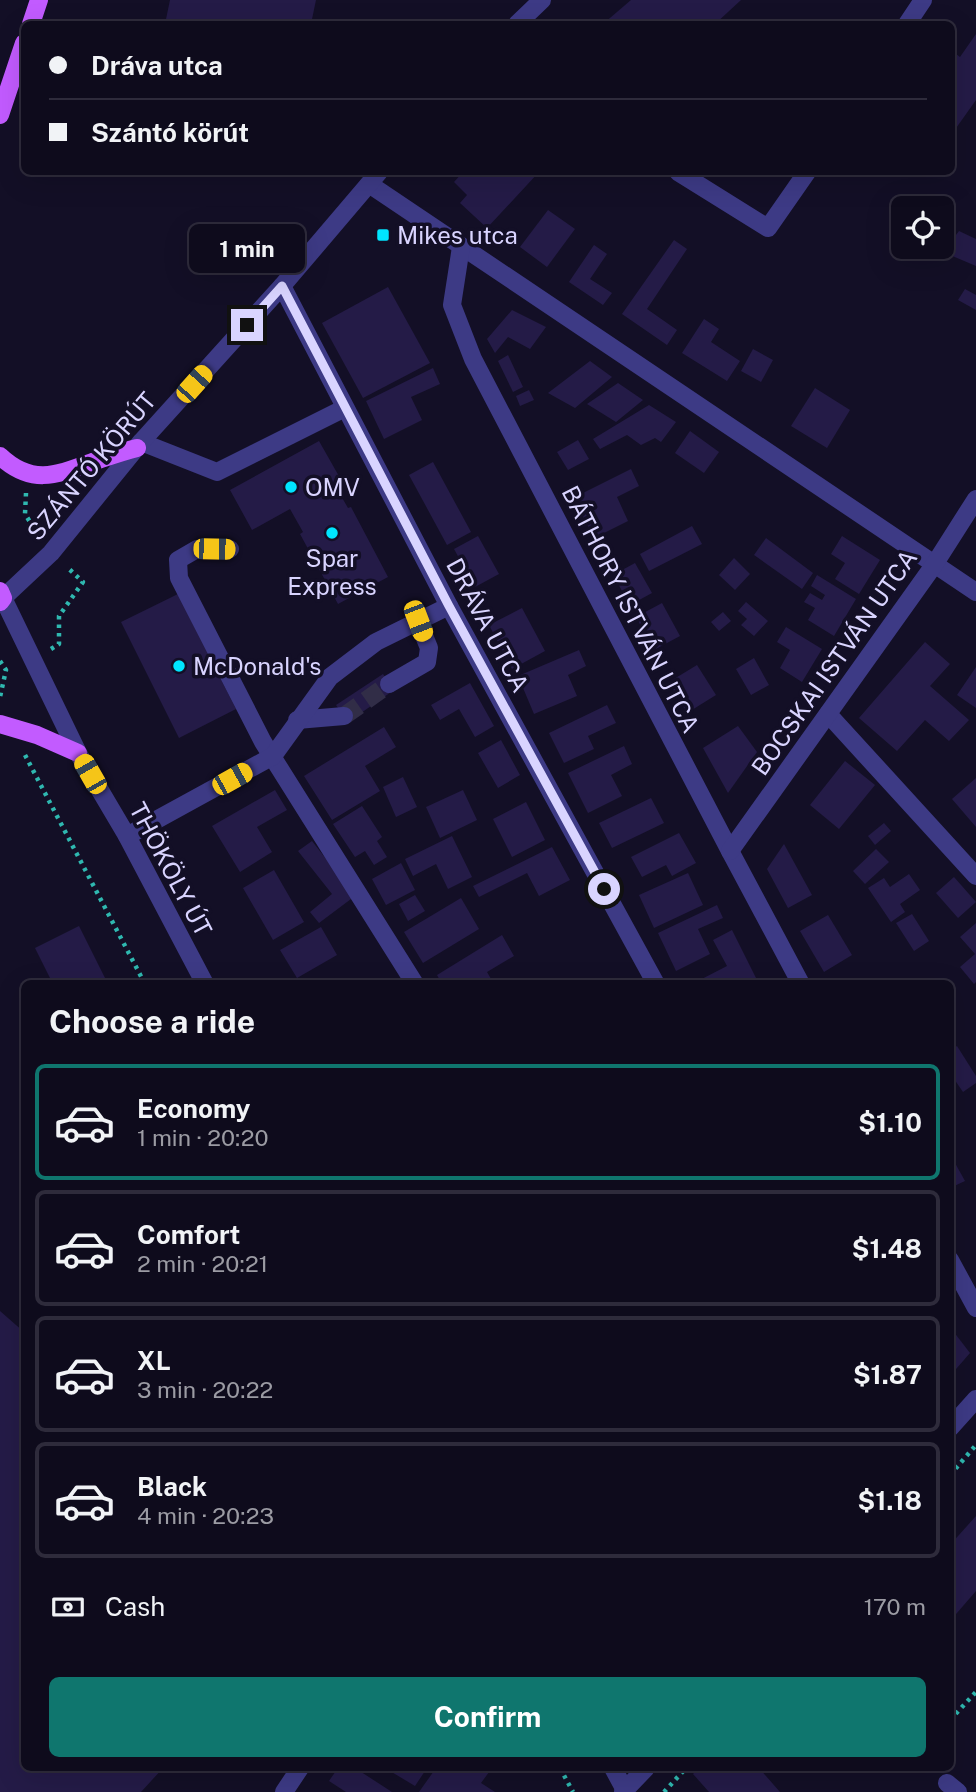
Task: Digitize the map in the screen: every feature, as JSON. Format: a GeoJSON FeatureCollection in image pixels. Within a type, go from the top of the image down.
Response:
{"type":"FeatureCollection","features":[{"type":"Feature","properties":{"kind":"main road"},"geometry":{"type":"LineString","coordinates":[[32,21],[39,0]]}},
{"type":"Feature","properties":{"kind":"main road"},"geometry":{"type":"LineString","coordinates":[[0,116],[21,52]]}},
{"type":"Feature","properties":{"kind":"main road"},"geometry":{"type":"LineString","coordinates":[[0,456],[9,465],[34,475],[53,476],[139,445]]}},
{"type":"Feature","properties":{"kind":"main road"},"geometry":{"type":"LineString","coordinates":[[0,724],[37,734],[78,753]]}},
{"type":"Feature","properties":{"kind":"street"},"geometry":{"type":"LineString","coordinates":[[520,21],[542,0]]}},
{"type":"Feature","properties":{"kind":"street"},"geometry":{"type":"LineString","coordinates":[[909,21],[923,0]]}},
{"type":"Feature","properties":{"kind":"street"},"geometry":{"type":"LineString","coordinates":[[683,175],[768,228],[805,175]]}},
{"type":"Feature","properties":{"kind":"street"},"geometry":{"type":"LineString","coordinates":[[374,178],[461,247],[718,417],[976,593]]}},
{"type":"Feature","properties":{"kind":"street","name":"SZÁNTÓ KÖRÚT"},"geometry":{"type":"LineString","coordinates":[[1,597],[51,554],[139,445],[282,286],[374,178]]}},
{"type":"Feature","properties":{"kind":"street","name":"BÁTHORY ISTVÁN UTCA"},"geometry":{"type":"LineString","coordinates":[[461,247],[452,305],[473,359],[799,980]]}},
{"type":"Feature","properties":{"kind":"street","name":"DRÁVA UTCA"},"geometry":{"type":"LineString","coordinates":[[282,286],[449,606],[654,980]]}},
{"type":"Feature","properties":{"kind":"street"},"geometry":{"type":"LineString","coordinates":[[139,445],[217,472],[345,408]]}},
{"type":"Feature","properties":{"kind":"street","name":"BOCSKAI ISTVÁN UTCA"},"geometry":{"type":"LineString","coordinates":[[730,851],[934,565],[976,499]]}},
{"type":"Feature","properties":{"kind":"street"},"geometry":{"type":"LineString","coordinates":[[230,549],[197,549],[178,560],[179,578],[263,742],[413,980]]}},
{"type":"Feature","properties":{"kind":"street","name":"THÖKÖLY ÚT"},"geometry":{"type":"LineString","coordinates":[[1,597],[78,753],[127,836],[203,980]]}},
{"type":"Feature","properties":{"kind":"street"},"geometry":{"type":"LineString","coordinates":[[127,836],[273,756],[330,677],[376,642],[449,606]]}},
{"type":"Feature","properties":{"kind":"street"},"geometry":{"type":"LineString","coordinates":[[389,684],[427,662],[429,648],[418,621]]}},
{"type":"Feature","properties":{"kind":"street"},"geometry":{"type":"LineString","coordinates":[[828,714],[976,876]]}},
{"type":"Feature","properties":{"kind":"street"},"geometry":{"type":"LineString","coordinates":[[297,720],[344,716]]}},
{"type":"Feature","properties":{"kind":"street"},"geometry":{"type":"LineString","coordinates":[[954,1267],[976,1308]]}},
{"type":"Feature","properties":{"kind":"street"},"geometry":{"type":"LineString","coordinates":[[954,1423],[976,1398]]}},
{"type":"Feature","properties":{"kind":"street"},"geometry":{"type":"LineString","coordinates":[[284,1792],[298,1771]]}},
{"type":"Feature","properties":{"kind":"street"},"geometry":{"type":"LineString","coordinates":[[615,1771],[625,1791],[643,1771]]}},
{"type":"Feature","properties":{"kind":"path"},"geometry":{"type":"LineString","coordinates":[[6,670],[59,644],[59,616],[83,582],[51,554],[25,514]]}},
{"type":"Feature","properties":{"kind":"path"},"geometry":{"type":"LineString","coordinates":[[0,660],[6,670],[0,697]]}},
{"type":"Feature","properties":{"kind":"path"},"geometry":{"type":"LineString","coordinates":[[24,753],[143,980]]}},
{"type":"Feature","properties":{"kind":"path"},"geometry":{"type":"LineString","coordinates":[[954,1470],[976,1445]]}},
{"type":"Feature","properties":{"kind":"path"},"geometry":{"type":"LineString","coordinates":[[954,1716],[976,1692]]}},
{"type":"Feature","properties":{"kind":"path"},"geometry":{"type":"LineString","coordinates":[[562,1771],[573,1792]]}},
{"type":"Feature","properties":{"kind":"path"},"geometry":{"type":"LineString","coordinates":[[664,1792],[684,1771]]}},
{"type":"Feature","properties":{"kind":"building"},"geometry":{"type":"Polygon","coordinates":[[[170,0],[316,0],[312,21],[166,21],[170,0]]]}},
{"type":"Feature","properties":{"kind":"building"},"geometry":{"type":"Polygon","coordinates":[[[631,0],[741,0],[718,21],[606,21],[631,0]]]}},
{"type":"Feature","properties":{"kind":"building"},"geometry":{"type":"Polygon","coordinates":[[[976,34],[976,100],[955,130],[955,53],[960,57],[976,34]]]}},
{"type":"Feature","properties":{"kind":"building"},"geometry":{"type":"Polygon","coordinates":[[[460,175],[536,175],[487,228],[460,203],[467,195],[454,182],[460,175]]]}},
{"type":"Feature","properties":{"kind":"building"},"geometry":{"type":"Polygon","coordinates":[[[548,210],[575,229],[547,267],[520,247],[548,210]]]}},
{"type":"Feature","properties":{"kind":"building"},"geometry":{"type":"Polygon","coordinates":[[[959,231],[976,239],[976,266],[954,257],[954,238],[959,231]]]}},
{"type":"Feature","properties":{"kind":"building"},"geometry":{"type":"Polygon","coordinates":[[[674,240],[687,249],[647,309],[677,330],[667,345],[622,314],[674,240]]]}},
{"type":"Feature","properties":{"kind":"building"},"geometry":{"type":"Polygon","coordinates":[[[594,245],[607,254],[590,279],[612,293],[603,305],[569,282],[594,245]]]}},
{"type":"Feature","properties":{"kind":"building"},"geometry":{"type":"Polygon","coordinates":[[[388,287],[430,363],[363,398],[322,323],[388,287]]]}},
{"type":"Feature","properties":{"kind":"building"},"geometry":{"type":"Polygon","coordinates":[[[965,289],[976,295],[976,310],[958,300],[965,289]]]}},
{"type":"Feature","properties":{"kind":"building"},"geometry":{"type":"Polygon","coordinates":[[[512,310],[546,327],[530,349],[508,337],[495,353],[487,339],[512,310]]]}},
{"type":"Feature","properties":{"kind":"building"},"geometry":{"type":"Polygon","coordinates":[[[704,319],[719,329],[711,342],[740,361],[727,381],[682,353],[704,319]]]}},
{"type":"Feature","properties":{"kind":"building"},"geometry":{"type":"Polygon","coordinates":[[[753,349],[773,360],[761,382],[741,371],[753,349]]]}},
{"type":"Feature","properties":{"kind":"building"},"geometry":{"type":"Polygon","coordinates":[[[508,355],[523,387],[513,392],[498,361],[508,355]]]}},
{"type":"Feature","properties":{"kind":"building"},"geometry":{"type":"Polygon","coordinates":[[[590,361],[612,377],[575,408],[548,393],[590,361]]]}},
{"type":"Feature","properties":{"kind":"building"},"geometry":{"type":"Polygon","coordinates":[[[433,368],[440,384],[411,397],[422,420],[384,439],[366,401],[433,368]]]}},
{"type":"Feature","properties":{"kind":"building"},"geometry":{"type":"Polygon","coordinates":[[[618,383],[643,400],[616,422],[587,404],[618,383]]]}},
{"type":"Feature","properties":{"kind":"building"},"geometry":{"type":"Polygon","coordinates":[[[815,388],[850,410],[827,448],[791,426],[815,388]]]}},
{"type":"Feature","properties":{"kind":"building"},"geometry":{"type":"Polygon","coordinates":[[[529,390],[534,400],[520,406],[516,396],[529,390]]]}},
{"type":"Feature","properties":{"kind":"building"},"geometry":{"type":"Polygon","coordinates":[[[649,405],[676,422],[661,442],[655,438],[641,445],[627,435],[600,449],[593,439],[649,405]]]}},
{"type":"Feature","properties":{"kind":"building"},"geometry":{"type":"Polygon","coordinates":[[[690,431],[719,452],[704,473],[675,453],[690,431]]]}},
{"type":"Feature","properties":{"kind":"building"},"geometry":{"type":"Polygon","coordinates":[[[578,440],[589,459],[568,470],[557,452],[578,440]]]}},
{"type":"Feature","properties":{"kind":"building"},"geometry":{"type":"Polygon","coordinates":[[[319,441],[340,478],[333,482],[348,508],[351,507],[388,577],[338,604],[300,534],[303,532],[290,509],[252,530],[230,490],[319,441]]]}},
{"type":"Feature","properties":{"kind":"building"},"geometry":{"type":"Polygon","coordinates":[[[433,462],[471,532],[447,545],[409,475],[433,462]]]}},
{"type":"Feature","properties":{"kind":"building"},"geometry":{"type":"Polygon","coordinates":[[[631,469],[639,486],[617,497],[628,521],[594,538],[573,498],[631,469]]]}},
{"type":"Feature","properties":{"kind":"building"},"geometry":{"type":"Polygon","coordinates":[[[692,526],[702,544],[649,571],[640,554],[692,526]]]}},
{"type":"Feature","properties":{"kind":"building"},"geometry":{"type":"Polygon","coordinates":[[[478,536],[499,574],[475,587],[454,549],[478,536]]]}},
{"type":"Feature","properties":{"kind":"building"},"geometry":{"type":"Polygon","coordinates":[[[842,536],[880,560],[859,594],[835,579],[845,563],[831,554],[842,536]]]}},
{"type":"Feature","properties":{"kind":"building"},"geometry":{"type":"Polygon","coordinates":[[[766,538],[813,573],[802,589],[754,555],[766,538]]]}},
{"type":"Feature","properties":{"kind":"building"},"geometry":{"type":"Polygon","coordinates":[[[734,558],[750,574],[735,590],[719,575],[734,558]]]}},
{"type":"Feature","properties":{"kind":"building"},"geometry":{"type":"Polygon","coordinates":[[[635,563],[652,593],[630,605],[613,575],[635,563]]]}},
{"type":"Feature","properties":{"kind":"building"},"geometry":{"type":"Polygon","coordinates":[[[817,575],[856,599],[834,636],[808,620],[815,608],[804,602],[810,593],[822,600],[825,595],[811,586],[817,575]]]}},
{"type":"Feature","properties":{"kind":"building","name":"McDonald's"},"geometry":{"type":"Polygon","coordinates":[[[178,594],[236,709],[179,738],[121,622],[178,594]]]}},
{"type":"Feature","properties":{"kind":"building"},"geometry":{"type":"Polygon","coordinates":[[[746,602],[768,621],[754,636],[741,625],[747,619],[738,611],[746,602]]]}},
{"type":"Feature","properties":{"kind":"building"},"geometry":{"type":"Polygon","coordinates":[[[662,603],[680,636],[654,650],[636,617],[662,603]]]}},
{"type":"Feature","properties":{"kind":"building"},"geometry":{"type":"Polygon","coordinates":[[[522,608],[545,651],[512,669],[489,625],[522,608]]]}},
{"type":"Feature","properties":{"kind":"building"},"geometry":{"type":"Polygon","coordinates":[[[723,612],[731,621],[719,631],[711,622],[723,612]]]}},
{"type":"Feature","properties":{"kind":"building"},"geometry":{"type":"Polygon","coordinates":[[[786,627],[822,649],[802,682],[780,668],[790,650],[777,642],[786,627]]]}},
{"type":"Feature","properties":{"kind":"building"},"geometry":{"type":"Polygon","coordinates":[[[925,642],[950,664],[930,686],[969,720],[949,741],[925,720],[897,751],[859,718],[925,642]]]}},
{"type":"Feature","properties":{"kind":"building"},"geometry":{"type":"Polygon","coordinates":[[[579,650],[586,666],[568,675],[577,696],[534,714],[518,676],[579,650]]]}},
{"type":"Feature","properties":{"kind":"building"},"geometry":{"type":"Polygon","coordinates":[[[754,658],[769,685],[751,695],[736,669],[754,658]]]}},
{"type":"Feature","properties":{"kind":"building"},"geometry":{"type":"Polygon","coordinates":[[[697,665],[716,695],[687,713],[669,682],[697,665]]]}},
{"type":"Feature","properties":{"kind":"building"},"geometry":{"type":"Polygon","coordinates":[[[976,667],[976,708],[957,695],[976,667]]]}},
{"type":"Feature","properties":{"kind":"building"},"geometry":{"type":"Polygon","coordinates":[[[383,674],[394,690],[348,722],[336,705],[383,674]]]}},
{"type":"Feature","properties":{"kind":"building"},"geometry":{"type":"Polygon","coordinates":[[[470,683],[494,726],[475,737],[459,709],[440,720],[431,705],[470,683]]]}},
{"type":"Feature","properties":{"kind":"building"},"geometry":{"type":"Polygon","coordinates":[[[607,705],[616,723],[588,736],[594,749],[564,763],[549,733],[607,705]]]}},
{"type":"Feature","properties":{"kind":"building"},"geometry":{"type":"Polygon","coordinates":[[[738,726],[757,752],[728,793],[703,748],[738,726]]]}},
{"type":"Feature","properties":{"kind":"building"},"geometry":{"type":"Polygon","coordinates":[[[384,727],[396,747],[365,766],[380,791],[332,820],[304,776],[384,727]]]}},
{"type":"Feature","properties":{"kind":"building"},"geometry":{"type":"Polygon","coordinates":[[[501,740],[520,775],[498,788],[478,753],[501,740]]]}},
{"type":"Feature","properties":{"kind":"building"},"geometry":{"type":"Polygon","coordinates":[[[624,746],[632,764],[611,775],[622,796],[588,813],[568,773],[624,746]]]}},
{"type":"Feature","properties":{"kind":"building"},"geometry":{"type":"Polygon","coordinates":[[[845,761],[875,785],[839,829],[810,805],[845,761]]]}},
{"type":"Feature","properties":{"kind":"building"},"geometry":{"type":"Polygon","coordinates":[[[403,777],[417,807],[396,817],[383,787],[403,777]]]}},
{"type":"Feature","properties":{"kind":"building"},"geometry":{"type":"Polygon","coordinates":[[[976,778],[976,827],[952,799],[976,778]]]}},
{"type":"Feature","properties":{"kind":"building"},"geometry":{"type":"Polygon","coordinates":[[[275,790],[287,810],[257,827],[272,852],[240,872],[212,826],[275,790]]]}},
{"type":"Feature","properties":{"kind":"building"},"geometry":{"type":"Polygon","coordinates":[[[463,790],[477,820],[440,838],[426,807],[463,790]]]}},
{"type":"Feature","properties":{"kind":"building"},"geometry":{"type":"Polygon","coordinates":[[[651,798],[664,823],[612,848],[599,823],[651,798]]]}},
{"type":"Feature","properties":{"kind":"building"},"geometry":{"type":"Polygon","coordinates":[[[526,802],[545,840],[512,857],[493,819],[526,802]]]}},
{"type":"Feature","properties":{"kind":"building"},"geometry":{"type":"Polygon","coordinates":[[[362,806],[382,837],[377,841],[387,857],[374,865],[365,851],[355,857],[333,824],[362,806]]]}},
{"type":"Feature","properties":{"kind":"building"},"geometry":{"type":"Polygon","coordinates":[[[884,823],[891,831],[875,845],[868,836],[884,823]]]}},
{"type":"Feature","properties":{"kind":"building"},"geometry":{"type":"Polygon","coordinates":[[[679,833],[696,863],[672,876],[666,865],[642,877],[631,857],[679,833]]]}},
{"type":"Feature","properties":{"kind":"building"},"geometry":{"type":"Polygon","coordinates":[[[452,836],[472,877],[448,889],[436,864],[413,876],[405,859],[452,836]]]}},
{"type":"Feature","properties":{"kind":"building"},"geometry":{"type":"Polygon","coordinates":[[[312,841],[355,896],[319,923],[310,912],[332,894],[298,851],[312,841]]]}},
{"type":"Feature","properties":{"kind":"building"},"geometry":{"type":"Polygon","coordinates":[[[784,844],[812,895],[788,908],[767,869],[784,844]]]}},
{"type":"Feature","properties":{"kind":"building"},"geometry":{"type":"Polygon","coordinates":[[[552,847],[570,880],[539,896],[527,873],[479,897],[473,886],[552,847]]]}},
{"type":"Feature","properties":{"kind":"building"},"geometry":{"type":"Polygon","coordinates":[[[876,849],[889,862],[865,884],[853,871],[876,849]]]}},
{"type":"Feature","properties":{"kind":"building"},"geometry":{"type":"Polygon","coordinates":[[[401,863],[415,890],[386,905],[372,879],[401,863]]]}},
{"type":"Feature","properties":{"kind":"building"},"geometry":{"type":"Polygon","coordinates":[[[274,870],[304,922],[273,940],[243,888],[274,870]]]}},
{"type":"Feature","properties":{"kind":"building"},"geometry":{"type":"Polygon","coordinates":[[[688,873],[703,905],[654,928],[639,895],[688,873]]]}},
{"type":"Feature","properties":{"kind":"building"},"geometry":{"type":"Polygon","coordinates":[[[909,874],[920,890],[900,904],[905,912],[891,922],[868,888],[884,878],[890,887],[909,874]]]}},
{"type":"Feature","properties":{"kind":"building"},"geometry":{"type":"Polygon","coordinates":[[[954,877],[976,902],[958,918],[936,893],[954,877]]]}},
{"type":"Feature","properties":{"kind":"building"},"geometry":{"type":"Polygon","coordinates":[[[415,895],[425,911],[408,921],[399,904],[415,895]]]}},
{"type":"Feature","properties":{"kind":"building"},"geometry":{"type":"Polygon","coordinates":[[[461,898],[479,929],[423,963],[404,932],[461,898]]]}},
{"type":"Feature","properties":{"kind":"building"},"geometry":{"type":"Polygon","coordinates":[[[717,905],[723,918],[698,929],[710,954],[676,971],[658,933],[717,905]]]}},
{"type":"Feature","properties":{"kind":"building"},"geometry":{"type":"Polygon","coordinates":[[[912,914],[929,941],[914,951],[896,923],[912,914]]]}},
{"type":"Feature","properties":{"kind":"building"},"geometry":{"type":"Polygon","coordinates":[[[828,915],[852,955],[824,972],[800,931],[828,915]]]}},
{"type":"Feature","properties":{"kind":"building"},"geometry":{"type":"Polygon","coordinates":[[[976,923],[976,982],[974,984],[960,967],[975,954],[960,937],[976,923]]]}},
{"type":"Feature","properties":{"kind":"building"},"geometry":{"type":"Polygon","coordinates":[[[79,926],[106,980],[51,980],[35,948],[79,926]]]}},
{"type":"Feature","properties":{"kind":"building"},"geometry":{"type":"Polygon","coordinates":[[[321,927],[337,955],[297,978],[280,950],[321,927]]]}},
{"type":"Feature","properties":{"kind":"building"},"geometry":{"type":"Polygon","coordinates":[[[732,930],[757,980],[700,980],[727,966],[713,940],[732,930]]]}},
{"type":"Feature","properties":{"kind":"building"},"geometry":{"type":"Polygon","coordinates":[[[502,935],[514,956],[487,972],[492,980],[440,980],[437,975],[502,935]]]}},
{"type":"Feature","properties":{"kind":"building"},"geometry":{"type":"Polygon","coordinates":[[[957,1046],[976,1076],[976,1083],[963,1092],[954,1079],[954,1048],[957,1046]]]}},
{"type":"Feature","properties":{"kind":"building"},"geometry":{"type":"Polygon","coordinates":[[[954,1161],[965,1181],[954,1186],[954,1161]]]}},
{"type":"Feature","properties":{"kind":"building"},"geometry":{"type":"Polygon","coordinates":[[[0,1311],[21,1329],[21,1771],[160,1771],[141,1792],[0,1792],[0,1311]]]}},
{"type":"Feature","properties":{"kind":"building"},"geometry":{"type":"Polygon","coordinates":[[[954,1332],[970,1353],[954,1371],[954,1332]]]}},
{"type":"Feature","properties":{"kind":"building"},"geometry":{"type":"Polygon","coordinates":[[[976,1516],[976,1591],[954,1616],[954,1541],[976,1516]]]}},
{"type":"Feature","properties":{"kind":"building"},"geometry":{"type":"Polygon","coordinates":[[[336,1771],[360,1771],[392,1792],[346,1792],[329,1781],[336,1771]]]}},
{"type":"Feature","properties":{"kind":"building"},"geometry":{"type":"Polygon","coordinates":[[[390,1771],[425,1771],[415,1786],[390,1771]]]}},
{"type":"Feature","properties":{"kind":"building"},"geometry":{"type":"Polygon","coordinates":[[[434,1771],[490,1771],[481,1783],[495,1792],[419,1792],[434,1771]]]}},
{"type":"Feature","properties":{"kind":"building"},"geometry":{"type":"Polygon","coordinates":[[[696,1771],[762,1771],[780,1792],[709,1792],[693,1774],[696,1771]]]}},
{"type":"Feature","properties":{"kind":"tunnel"},"geometry":{"type":"LineString","coordinates":[[344,716],[389,684]]}},
{"type":"Feature","properties":{"kind":"place","name":"Mikes utca"},"geometry":{"type":"Point","coordinates":[383,235]}},
{"type":"Feature","properties":{"kind":"place","name":"OMV"},"geometry":{"type":"Point","coordinates":[291,487]}},
{"type":"Feature","properties":{"kind":"place","name":"Spar Express"},"geometry":{"type":"Point","coordinates":[332,533]}},
{"type":"Feature","properties":{"kind":"place","name":"McDonald's"},"geometry":{"type":"Point","coordinates":[179,666]}},
{"type":"Feature","properties":{"kind":"route"},"geometry":{"type":"LineString","coordinates":[[247,325],[282,286],[449,606],[604,889]]}}]}
